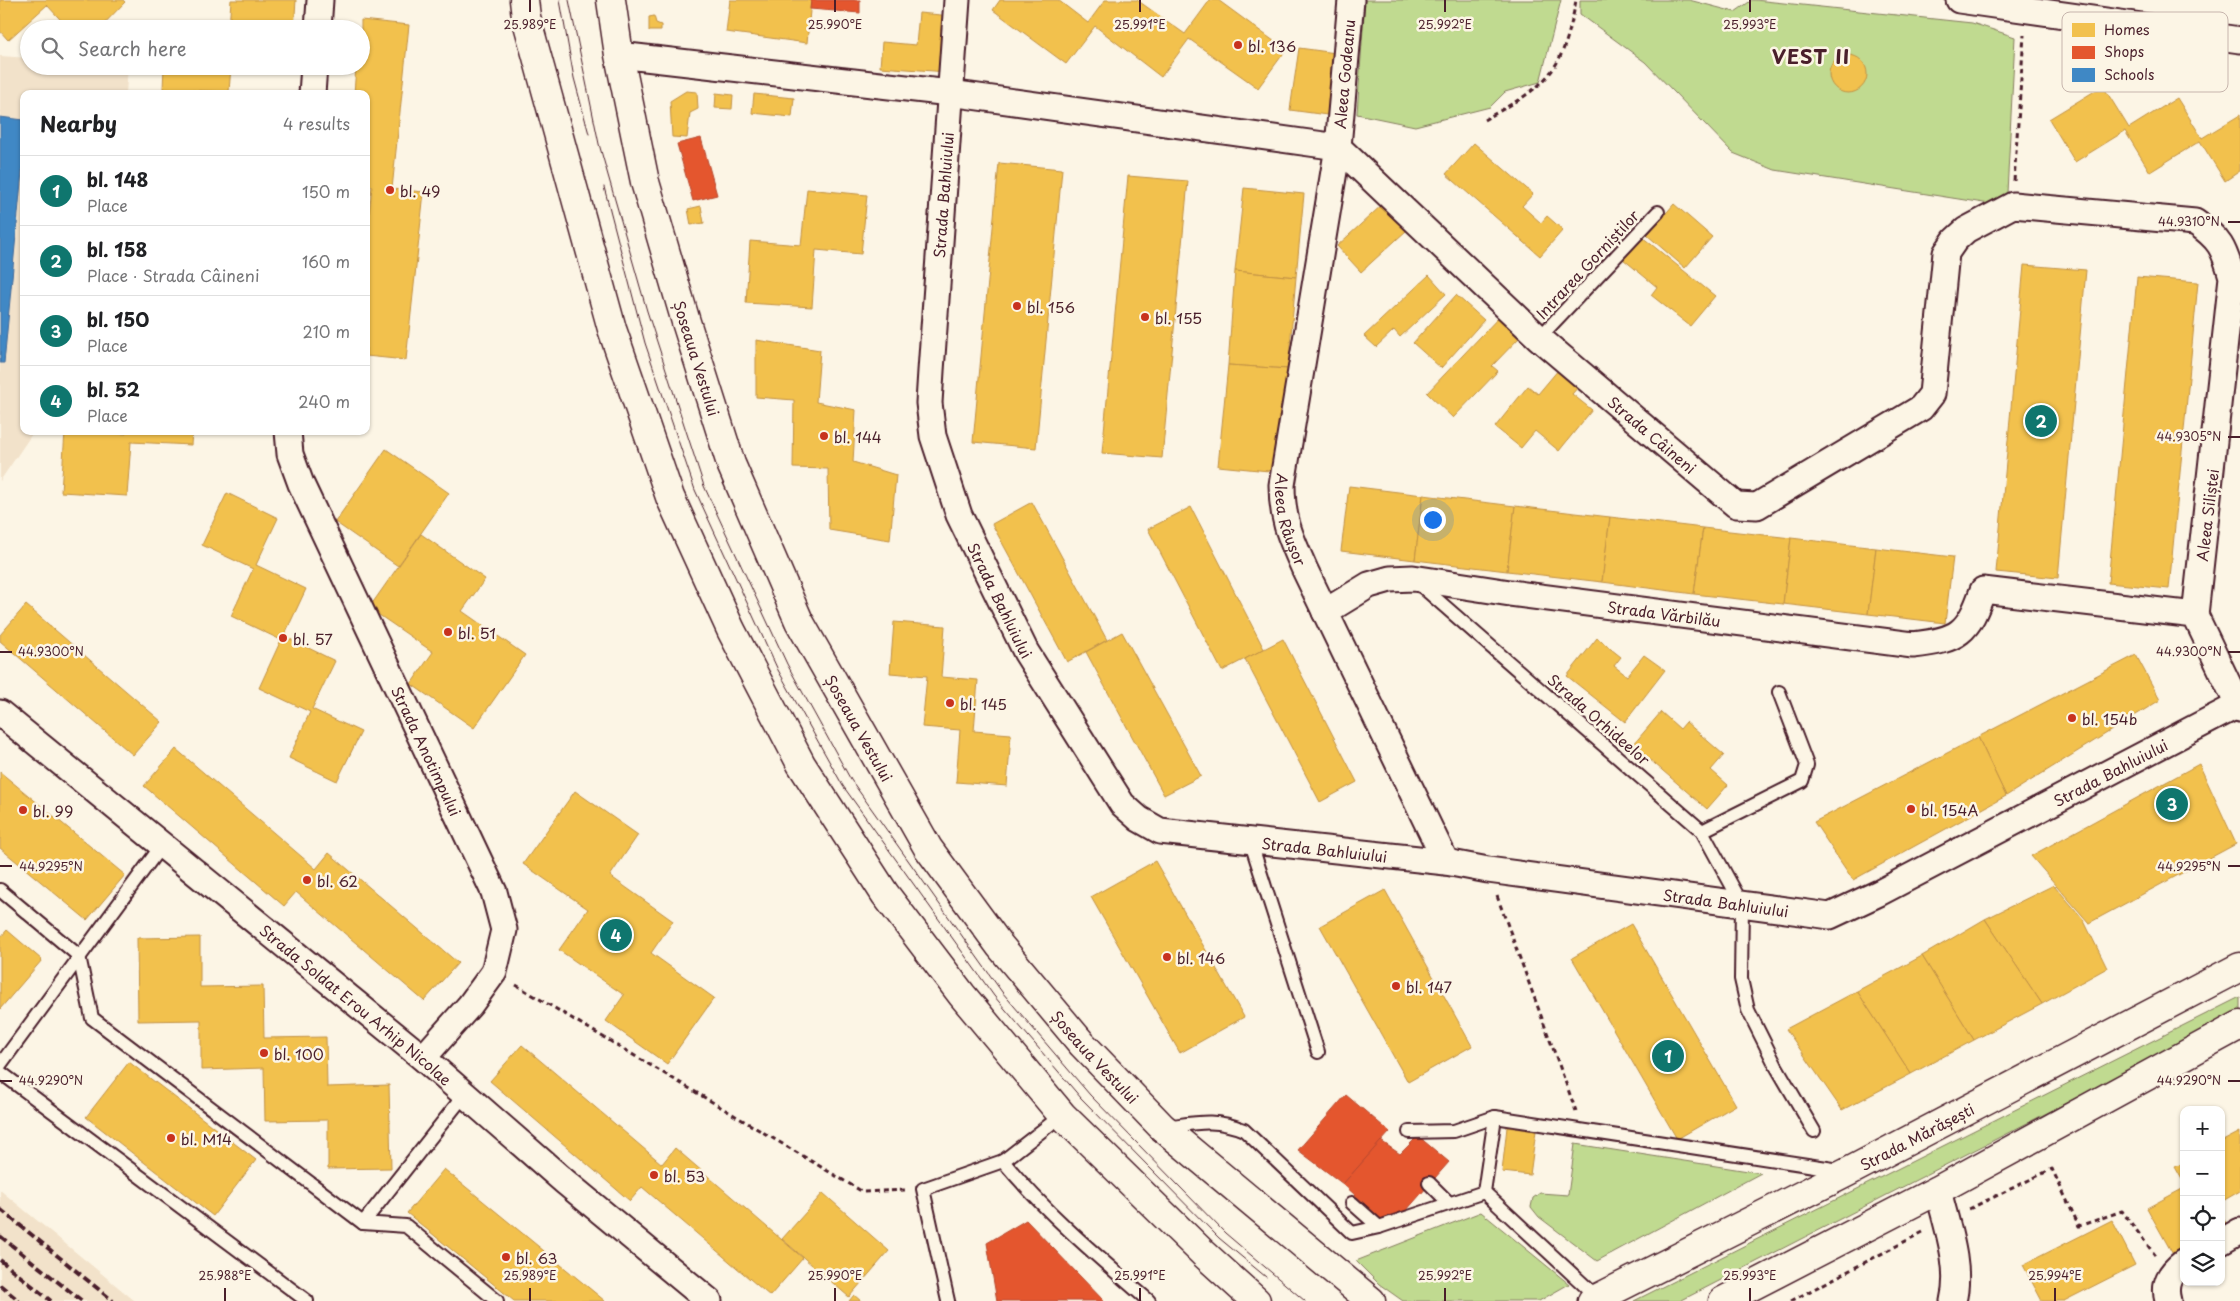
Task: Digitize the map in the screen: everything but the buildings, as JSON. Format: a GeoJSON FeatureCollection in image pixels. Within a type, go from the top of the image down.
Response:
{"type":"FeatureCollection","features":[{"type":"Feature","properties":{"kind":"main road"},"geometry":{"type":"LineString","coordinates":[[524,0],[526,17],[553,122],[612,329],[670,497],[731,630],[801,764],[885,894],[962,995],[1062,1115],[1196,1246],[1256,1301]]}},
{"type":"Feature","properties":{"kind":"main road","name":"Șoseaua Vestului"},"geometry":{"type":"LineString","coordinates":[[611,0],[645,182],[686,322],[731,464],[800,621],[928,848],[1000,946],[1076,1037],[1162,1127],[1371,1301]]}},
{"type":"Feature","properties":{"kind":"main road","name":"Strada Mărășești"},"geometry":{"type":"LineString","coordinates":[[1595,1300],[1848,1172],[2240,967]]}},
{"type":"Feature","properties":{"kind":"main road"},"geometry":{"type":"LineString","coordinates":[[1723,1301],[1938,1190],[2240,1025]]}},
{"type":"Feature","properties":{"kind":"street"},"geometry":{"type":"LineString","coordinates":[[319,20],[320,0]]}},
{"type":"Feature","properties":{"kind":"street","name":"Strada Bahluiului"},"geometry":{"type":"LineString","coordinates":[[957,0],[929,403],[933,436],[959,514],[1026,652],[1122,804],[1139,819],[1160,831],[1446,862],[1488,870],[1830,916],[1879,893],[2239,706]]}},
{"type":"Feature","properties":{"kind":"street","name":"Aleea Godeanu"},"geometry":{"type":"LineString","coordinates":[[1338,147],[1351,0]]}},
{"type":"Feature","properties":{"kind":"street"},"geometry":{"type":"LineString","coordinates":[[1960,0],[2027,5],[2070,12]]}},
{"type":"Feature","properties":{"kind":"street"},"geometry":{"type":"LineString","coordinates":[[620,55],[950,93],[1338,147]]}},
{"type":"Feature","properties":{"kind":"street"},"geometry":{"type":"LineString","coordinates":[[312,90],[313,75]]}},
{"type":"Feature","properties":{"kind":"street","name":"Strada Câineni"},"geometry":{"type":"LineString","coordinates":[[1338,147],[1538,338],[1736,505],[1757,506],[1890,427],[1928,402],[1932,394],[1946,253],[1955,240],[1966,230],[2013,205]]}},
{"type":"Feature","properties":{"kind":"street","name":"Aleea Râușor"},"geometry":{"type":"LineString","coordinates":[[1338,147],[1282,485],[1284,524],[1446,862]]}},
{"type":"Feature","properties":{"kind":"street","name":"Aleea Siliștei"},"geometry":{"type":"LineString","coordinates":[[2013,205],[2195,222],[2214,235],[2226,256],[2232,278],[2231,304],[2195,616]]}},
{"type":"Feature","properties":{"kind":"street","name":"Strada Anotimpului"},"geometry":{"type":"LineString","coordinates":[[288,435],[290,454],[301,484],[494,892],[504,930],[494,972],[470,1005],[423,1058]]}},
{"type":"Feature","properties":{"kind":"street","name":"Strada Vărbilău"},"geometry":{"type":"LineString","coordinates":[[1325,612],[1369,585],[1390,579],[1413,578],[1520,594],[1913,645],[1937,642],[1959,634],[1974,617],[1983,590],[2195,616]]}},
{"type":"Feature","properties":{"kind":"street"},"geometry":{"type":"LineString","coordinates":[[2195,616],[2239,706]]}},
{"type":"Feature","properties":{"kind":"street","name":"Strada Soldat Erou Arhip Nicolae"},"geometry":{"type":"LineString","coordinates":[[0,713],[423,1058],[564,1181],[709,1301]]}},
{"type":"Feature","properties":{"kind":"street"},"geometry":{"type":"LineString","coordinates":[[1938,1190],[1955,1267],[1953,1301]]}},
{"type":"Feature","properties":{"kind":"street"},"geometry":{"type":"LineString","coordinates":[[2223,1241],[2240,1231]]}},
{"type":"Feature","properties":{"kind":"street"},"geometry":{"type":"LineString","coordinates":[[2168,1301],[2165,1291],[2176,1268]]}},
{"type":"Feature","properties":{"kind":"lane","name":"Intrarea Gorniștilor"},"geometry":{"type":"LineString","coordinates":[[1538,338],[1658,212]]}},
{"type":"Feature","properties":{"kind":"lane","name":"Strada Orhideelor"},"geometry":{"type":"LineString","coordinates":[[1413,578],[1702,831],[1742,904]]}},
{"type":"Feature","properties":{"kind":"lane"},"geometry":{"type":"LineString","coordinates":[[1702,831],[1802,781],[1807,765],[1779,692]]}},
{"type":"Feature","properties":{"kind":"lane"},"geometry":{"type":"LineString","coordinates":[[1250,840],[1318,1052]]}},
{"type":"Feature","properties":{"kind":"lane"},"geometry":{"type":"LineString","coordinates":[[0,1065],[162,845]]}},
{"type":"Feature","properties":{"kind":"lane"},"geometry":{"type":"LineString","coordinates":[[0,890],[79,956],[92,1018],[363,1223],[406,1226],[497,1301]]}},
{"type":"Feature","properties":{"kind":"lane"},"geometry":{"type":"LineString","coordinates":[[1742,904],[1741,979],[1748,1010],[1776,1066],[1814,1131]]}},
{"type":"Feature","properties":{"kind":"lane"},"geometry":{"type":"LineString","coordinates":[[0,1072],[307,1301]]}},
{"type":"Feature","properties":{"kind":"lane"},"geometry":{"type":"LineString","coordinates":[[363,1223],[465,1094]]}},
{"type":"Feature","properties":{"kind":"lane"},"geometry":{"type":"LineString","coordinates":[[948,1301],[923,1189],[1003,1161],[1062,1115]]}},
{"type":"Feature","properties":{"kind":"lane"},"geometry":{"type":"LineString","coordinates":[[1484,1192],[1495,1117]]}},
{"type":"Feature","properties":{"kind":"lane"},"geometry":{"type":"LineString","coordinates":[[1409,1132],[1454,1131],[1495,1117],[1848,1172]]}},
{"type":"Feature","properties":{"kind":"lane"},"geometry":{"type":"LineString","coordinates":[[1162,1127],[1218,1122],[1244,1130],[1352,1232],[1379,1227],[1484,1192]]}},
{"type":"Feature","properties":{"kind":"lane"},"geometry":{"type":"LineString","coordinates":[[1003,1161],[1022,1184],[1109,1267],[1149,1301]]}},
{"type":"Feature","properties":{"kind":"lane"},"geometry":{"type":"LineString","coordinates":[[1429,1183],[1450,1203]]}},
{"type":"Feature","properties":{"kind":"lane"},"geometry":{"type":"LineString","coordinates":[[1484,1192],[1595,1300]]}},
{"type":"Feature","properties":{"kind":"lane"},"geometry":{"type":"LineString","coordinates":[[1338,1218],[1354,1200],[1379,1227]]}},
{"type":"Feature","properties":{"kind":"path"},"geometry":{"type":"LineString","coordinates":[[1484,120],[1527,93],[1551,73],[1562,51],[1576,0]]}},
{"type":"Feature","properties":{"kind":"path"},"geometry":{"type":"LineString","coordinates":[[2013,205],[2027,5]]}},
{"type":"Feature","properties":{"kind":"path"},"geometry":{"type":"LineString","coordinates":[[1488,870],[1584,1131]]}},
{"type":"Feature","properties":{"kind":"path"},"geometry":{"type":"LineString","coordinates":[[494,972],[863,1192],[923,1189]]}},
{"type":"Feature","properties":{"kind":"path"},"geometry":{"type":"LineString","coordinates":[[1791,1301],[1945,1220],[2052,1168],[2079,1226],[2122,1211],[2176,1268]]}},
{"type":"Feature","properties":{"kind":"shaded area"},"geometry":{"type":"Polygon","coordinates":[[[0,56],[20,57],[20,75],[127,75],[126,90],[20,90],[20,435],[31,435],[0,481],[0,56]]]}},
{"type":"Feature","properties":{"kind":"shaded area"},"geometry":{"type":"Polygon","coordinates":[[[0,1190],[107,1278],[135,1301],[0,1301],[0,1190]]]}},
{"type":"Feature","properties":{"kind":"green space"},"geometry":{"type":"Polygon","coordinates":[[[1365,0],[1561,0],[1540,82],[1505,92],[1490,107],[1415,126],[1357,114],[1365,0]]]}},
{"type":"Feature","properties":{"kind":"green space"},"geometry":{"type":"Polygon","coordinates":[[[1580,0],[1689,0],[1735,12],[1752,0],[1755,0],[1972,23],[2015,37],[2007,193],[1990,204],[1775,170],[1733,153],[1645,62],[1580,14],[1580,0]]]}},
{"type":"Feature","properties":{"kind":"green space"},"geometry":{"type":"Polygon","coordinates":[[[2240,997],[2240,1014],[1680,1301],[1634,1301],[2240,997]]]}},
{"type":"Feature","properties":{"kind":"green space"},"geometry":{"type":"Polygon","coordinates":[[[1575,1144],[1761,1173],[1597,1261],[1539,1217],[1531,1207],[1533,1198],[1540,1193],[1568,1195],[1575,1144]]]}},
{"type":"Feature","properties":{"kind":"green space"},"geometry":{"type":"Polygon","coordinates":[[[1481,1212],[1569,1284],[1539,1301],[1403,1301],[1379,1284],[1356,1261],[1481,1212]]]}},
{"type":"Feature","properties":{"kind":"tram line"},"geometry":{"type":"LineString","coordinates":[[560,0],[574,78],[589,134]]}},
{"type":"Feature","properties":{"kind":"tram line"},"geometry":{"type":"LineString","coordinates":[[569,0],[599,144],[647,311],[704,486],[787,664],[851,780],[1002,992],[1090,1095],[1225,1233],[1305,1301]]}},
{"type":"Feature","properties":{"kind":"tram line"},"geometry":{"type":"LineString","coordinates":[[604,187],[645,343],[695,490],[778,670],[843,786],[994,996],[1081,1098],[1219,1238],[1266,1277]]}},
{"type":"Feature","properties":{"kind":"railway"},"geometry":{"type":"LineString","coordinates":[[0,1209],[113,1301]]}},
{"type":"Feature","properties":{"kind":"railway"},"geometry":{"type":"LineString","coordinates":[[0,1236],[82,1301]]}},
{"type":"Feature","properties":{"kind":"railway"},"geometry":{"type":"LineString","coordinates":[[0,1260],[51,1301]]}},
{"type":"Feature","properties":{"kind":"railway"},"geometry":{"type":"LineString","coordinates":[[0,1285],[19,1301]]}},
{"type":"Feature","properties":{"kind":"place","name":"bl. 136"},"geometry":{"type":"Point","coordinates":[1238,45]}},
{"type":"Feature","properties":{"kind":"place","name":"bl. 49"},"geometry":{"type":"Point","coordinates":[390,190]}},
{"type":"Feature","properties":{"kind":"place","name":"bl. 156"},"geometry":{"type":"Point","coordinates":[1017,306]}},
{"type":"Feature","properties":{"kind":"place","name":"bl. 155"},"geometry":{"type":"Point","coordinates":[1145,317]}},
{"type":"Feature","properties":{"kind":"place","name":"bl. 158"},"geometry":{"type":"Point","coordinates":[2041,421]}},
{"type":"Feature","properties":{"kind":"place","name":"bl. 144"},"geometry":{"type":"Point","coordinates":[824,436]}},
{"type":"Feature","properties":{"kind":"place","name":"bl. 51"},"geometry":{"type":"Point","coordinates":[448,632]}},
{"type":"Feature","properties":{"kind":"place","name":"bl. 57"},"geometry":{"type":"Point","coordinates":[283,638]}},
{"type":"Feature","properties":{"kind":"place","name":"bl. 145"},"geometry":{"type":"Point","coordinates":[950,703]}},
{"type":"Feature","properties":{"kind":"place","name":"bl. 154b"},"geometry":{"type":"Point","coordinates":[2072,718]}},
{"type":"Feature","properties":{"kind":"place","name":"bl. 150"},"geometry":{"type":"Point","coordinates":[2172,804]}},
{"type":"Feature","properties":{"kind":"place","name":"bl. 154A"},"geometry":{"type":"Point","coordinates":[1911,809]}},
{"type":"Feature","properties":{"kind":"place","name":"bl. 99"},"geometry":{"type":"Point","coordinates":[23,810]}},
{"type":"Feature","properties":{"kind":"place","name":"bl. 62"},"geometry":{"type":"Point","coordinates":[307,880]}},
{"type":"Feature","properties":{"kind":"place","name":"bl. 52"},"geometry":{"type":"Point","coordinates":[616,935]}},
{"type":"Feature","properties":{"kind":"place","name":"bl. 146"},"geometry":{"type":"Point","coordinates":[1167,957]}},
{"type":"Feature","properties":{"kind":"place","name":"bl. 147"},"geometry":{"type":"Point","coordinates":[1396,986]}},
{"type":"Feature","properties":{"kind":"place","name":"bl. 100"},"geometry":{"type":"Point","coordinates":[264,1053]}},
{"type":"Feature","properties":{"kind":"place","name":"bl. 148"},"geometry":{"type":"Point","coordinates":[1668,1056]}},
{"type":"Feature","properties":{"kind":"place","name":"bl. M14"},"geometry":{"type":"Point","coordinates":[171,1138]}},
{"type":"Feature","properties":{"kind":"place","name":"bl. 53"},"geometry":{"type":"Point","coordinates":[654,1175]}},
{"type":"Feature","properties":{"kind":"place","name":"bl. 63"},"geometry":{"type":"Point","coordinates":[506,1257]}},
{"type":"Feature","properties":{"kind":"district","name":"VEST II"},"geometry":{"type":"Point","coordinates":[1811,56]}}]}
